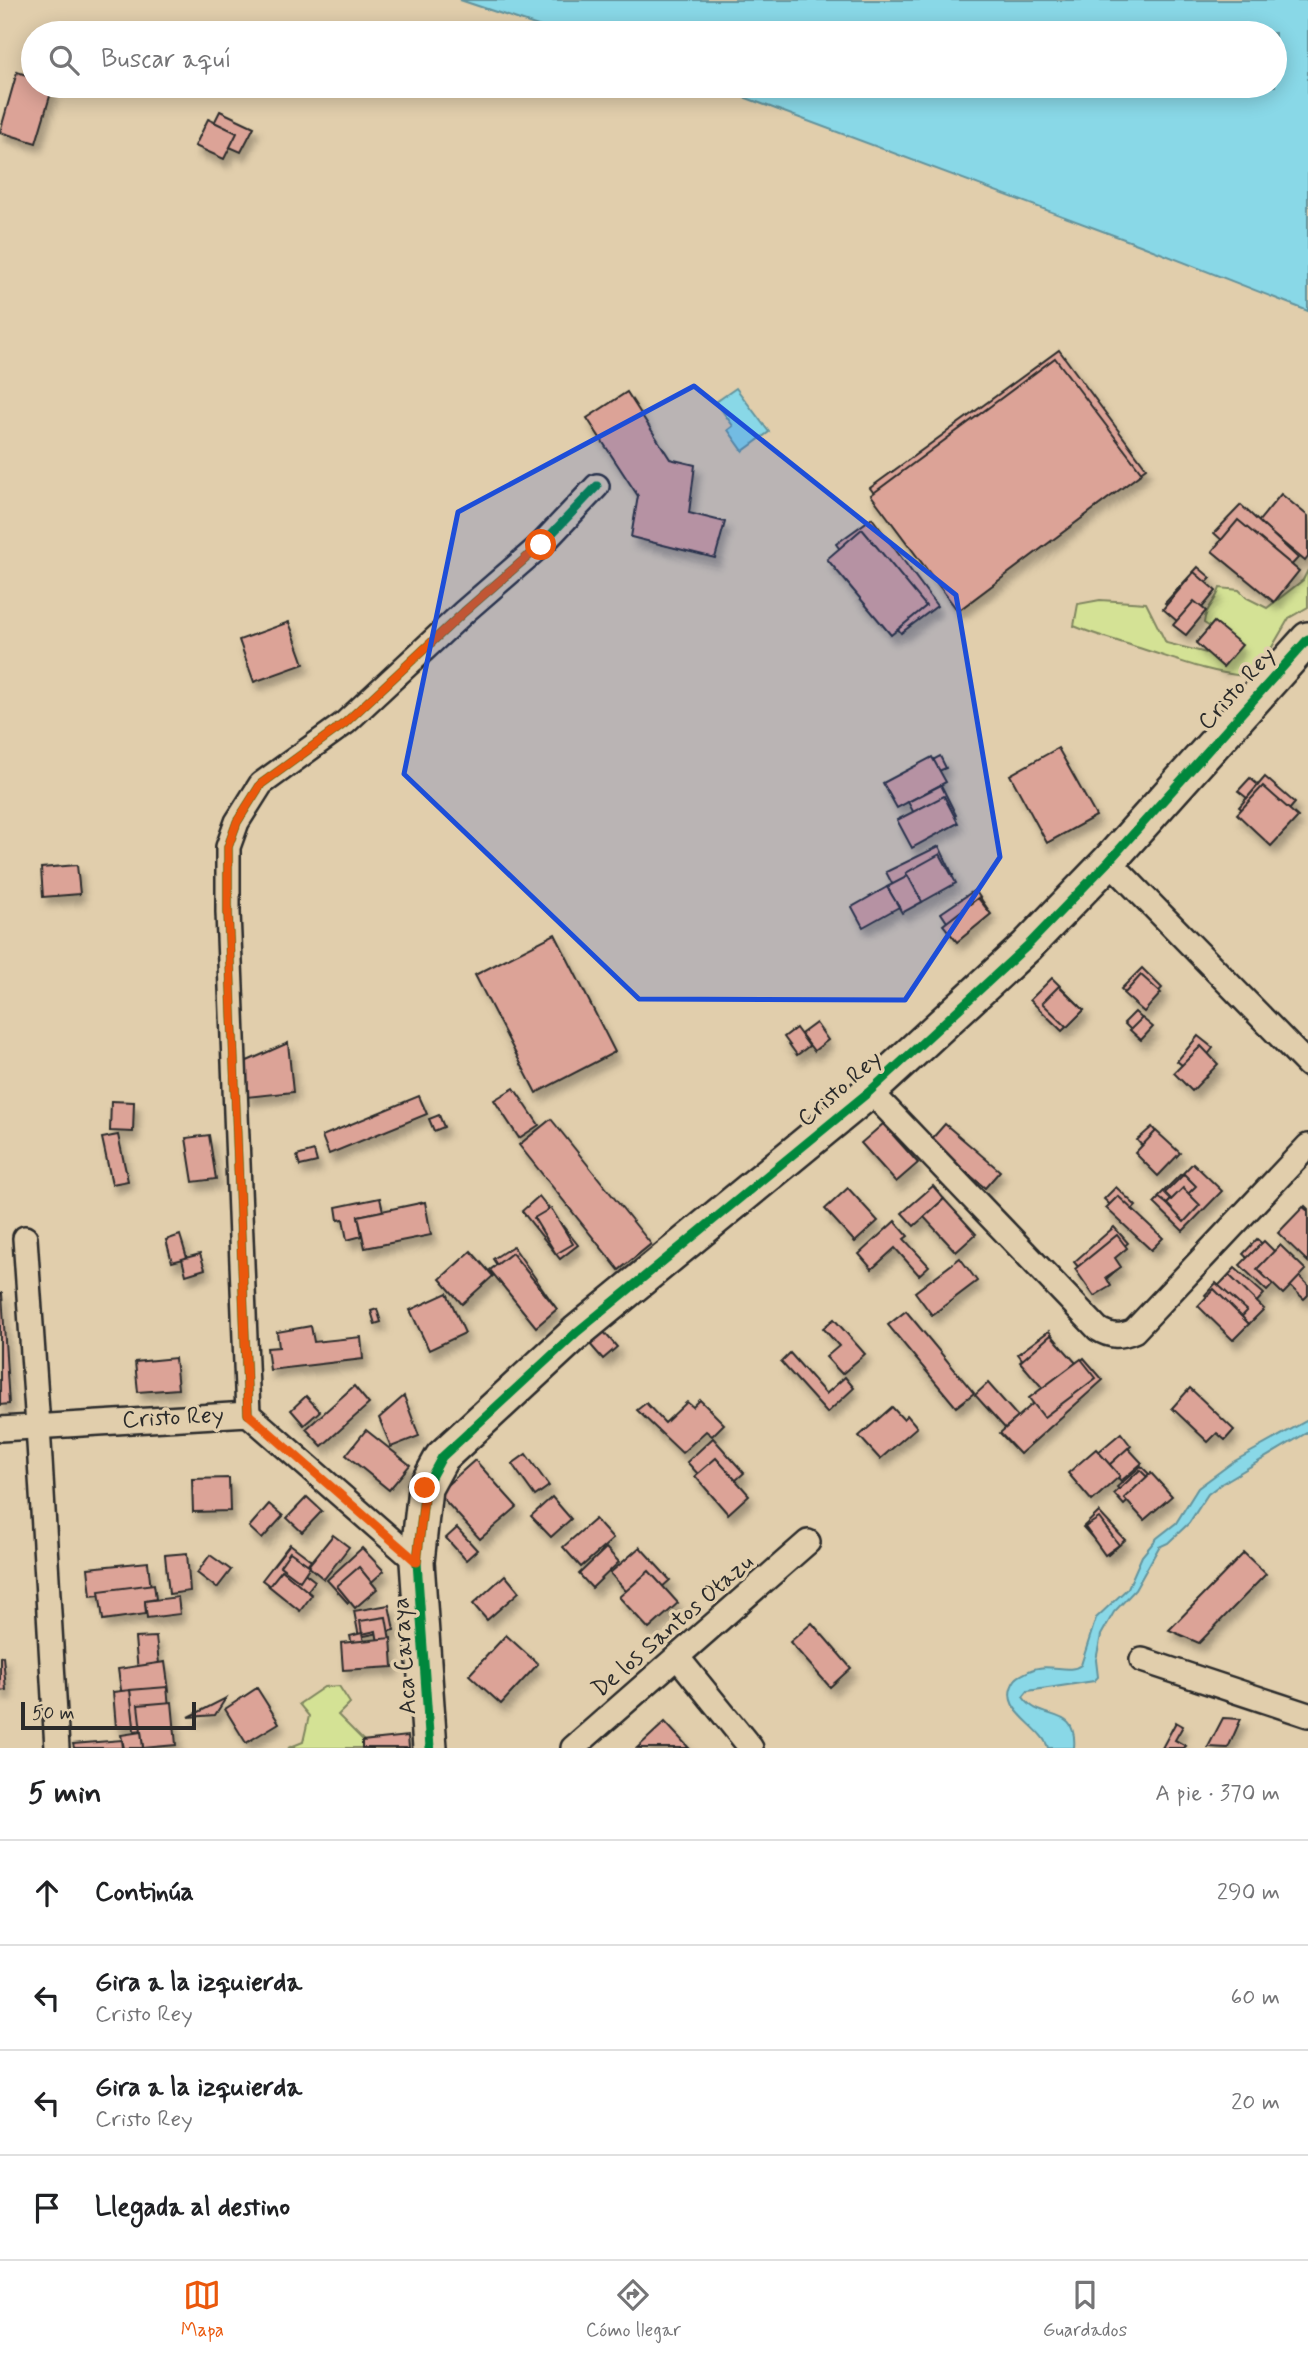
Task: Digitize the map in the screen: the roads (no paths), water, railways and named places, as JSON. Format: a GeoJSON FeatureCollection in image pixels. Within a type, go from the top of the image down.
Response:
{"type":"FeatureCollection","features":[{"type":"Feature","properties":{"kind":"street"},"geometry":{"type":"LineString","coordinates":[[248,1414],[228,912],[228,847],[232,834],[247,802],[261,784],[345,723],[464,612],[541,545],[597,486]]}},
{"type":"Feature","properties":{"kind":"street","name":"Cristo Rey"},"geometry":{"type":"LineString","coordinates":[[417,1562],[425,1488],[442,1457],[577,1332],[870,1091],[1027,946],[1109,861],[1308,639]]}},
{"type":"Feature","properties":{"kind":"street"},"geometry":{"type":"LineString","coordinates":[[1109,861],[1308,1066]]}},
{"type":"Feature","properties":{"kind":"street"},"geometry":{"type":"LineString","coordinates":[[870,1091],[1098,1329],[1107,1335],[1122,1336],[1134,1331],[1308,1146]]}},
{"type":"Feature","properties":{"kind":"street"},"geometry":{"type":"LineString","coordinates":[[24,1238],[57,1748]]}},
{"type":"Feature","properties":{"kind":"street","name":"Cristo Rey"},"geometry":{"type":"LineString","coordinates":[[0,1429],[248,1414],[417,1562]]}},
{"type":"Feature","properties":{"kind":"street","name":"De los Santos Otazu"},"geometry":{"type":"LineString","coordinates":[[573,1748],[808,1542]]}},
{"type":"Feature","properties":{"kind":"street","name":"Aca Caraya"},"geometry":{"type":"LineString","coordinates":[[417,1562],[430,1748]]}},
{"type":"Feature","properties":{"kind":"street"},"geometry":{"type":"LineString","coordinates":[[678,1658],[751,1748]]}},
{"type":"Feature","properties":{"kind":"street"},"geometry":{"type":"LineString","coordinates":[[1142,1660],[1308,1715]]}},
{"type":"Feature","properties":{"kind":"water"},"geometry":{"type":"Polygon","coordinates":[[[460,0],[1308,0],[1308,311],[1140,245],[746,98],[1287,98],[1287,21],[523,21],[460,0]]]}},
{"type":"Feature","properties":{"kind":"water"},"geometry":{"type":"Polygon","coordinates":[[[736,388],[769,432],[743,451],[728,430],[733,426],[716,402],[736,388]]]}},
{"type":"Feature","properties":{"kind":"water"},"geometry":{"type":"Polygon","coordinates":[[[1308,1420],[1308,1432],[1208,1494],[1189,1523],[1168,1543],[1159,1547],[1135,1590],[1114,1612],[1101,1635],[1096,1660],[1098,1677],[1094,1681],[1028,1691],[1023,1697],[1039,1710],[1057,1716],[1070,1725],[1074,1734],[1074,1748],[1048,1748],[1038,1732],[1015,1709],[1010,1691],[1015,1680],[1036,1668],[1070,1669],[1081,1665],[1096,1618],[1128,1588],[1142,1556],[1157,1538],[1176,1523],[1198,1488],[1233,1462],[1308,1420]]]}}]}
